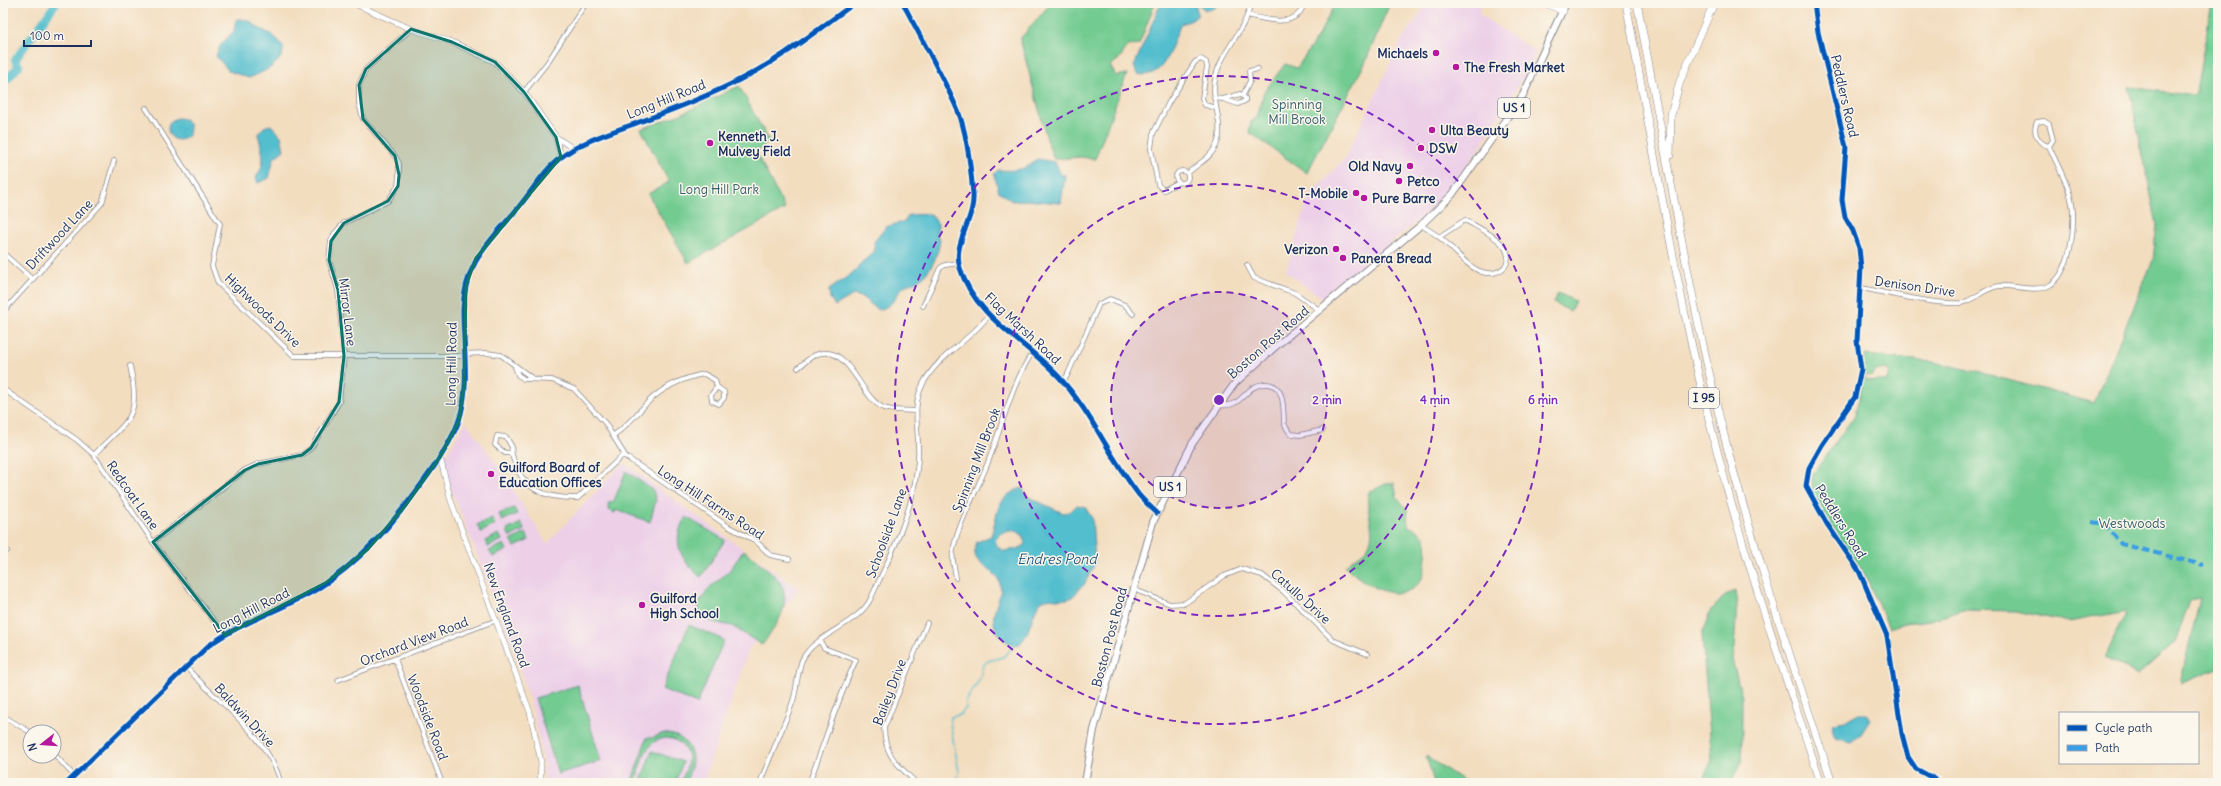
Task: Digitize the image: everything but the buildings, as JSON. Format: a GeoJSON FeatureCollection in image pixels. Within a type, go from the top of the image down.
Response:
{"type":"FeatureCollection","features":[{"type":"Feature","properties":{"kind":"highway"},"geometry":{"type":"LineString","coordinates":[[1546,3],[1563,11]]}},
{"type":"Feature","properties":{"kind":"highway","name":"I 95"},"geometry":{"type":"LineString","coordinates":[[1626,3],[1694,353],[1715,446],[1752,575],[1821,783]]}},
{"type":"Feature","properties":{"kind":"highway","name":"I 95"},"geometry":{"type":"LineString","coordinates":[[1638,3],[1705,352],[1728,450],[1763,572],[1832,783]]}},
{"type":"Feature","properties":{"kind":"highway"},"geometry":{"type":"LineString","coordinates":[[1670,171],[1671,115],[1686,63],[1714,3]]}},
{"type":"Feature","properties":{"kind":"main road"},"geometry":{"type":"LineString","coordinates":[[3,6],[6,3]]}},
{"type":"Feature","properties":{"kind":"main road","name":"Boston Post Road"},"geometry":{"type":"LineString","coordinates":[[1085,783],[1094,730],[1132,589],[1157,513],[1192,444],[1218,405],[1235,383],[1275,347],[1321,311],[1421,225],[1452,195],[1523,95],[1566,3]]}},
{"type":"Feature","properties":{"kind":"street"},"geometry":{"type":"LineString","coordinates":[[352,3],[410,29],[452,42],[495,62],[524,92],[556,137],[561,157]]}},
{"type":"Feature","properties":{"kind":"street"},"geometry":{"type":"LineString","coordinates":[[524,92],[546,63],[586,3]]}},
{"type":"Feature","properties":{"kind":"street","name":"Long Hill Road"},"geometry":{"type":"LineString","coordinates":[[68,783],[208,646],[225,635],[316,589],[350,565],[389,527],[440,457],[453,434],[461,412],[464,355],[464,295],[473,265],[485,246],[548,169],[574,148],[694,101],[740,80],[787,52],[855,3]]}},
{"type":"Feature","properties":{"kind":"street","name":"Flag Marsh Road"},"geometry":{"type":"LineString","coordinates":[[903,3],[958,112],[965,141],[973,196],[972,212],[958,249],[959,263],[968,289],[989,315],[1062,382],[1093,423],[1136,492],[1157,513]]}},
{"type":"Feature","properties":{"kind":"street"},"geometry":{"type":"LineString","coordinates":[[1216,108],[1205,105],[1202,98],[1207,67],[1206,62],[1201,59],[1196,62],[1169,102],[1151,140],[1158,186],[1164,190],[1179,182],[1187,182],[1188,173],[1211,155],[1217,145],[1219,133],[1216,108],[1213,89],[1218,67],[1248,15],[1251,3]]}},
{"type":"Feature","properties":{"kind":"street"},"geometry":{"type":"LineString","coordinates":[[1248,15],[1266,20],[1284,20],[1295,18],[1300,13],[1304,3]]}},
{"type":"Feature","properties":{"kind":"street","name":"Peddlers Road"},"geometry":{"type":"LineString","coordinates":[[1814,3],[1818,32],[1846,147],[1842,200],[1844,217],[1854,231],[1859,248],[1861,288],[1857,341],[1861,369],[1855,397],[1822,445],[1809,468],[1806,486],[1827,524],[1859,570],[1887,636],[1902,734],[1908,757],[1916,769],[1942,783]]}},
{"type":"Feature","properties":{"kind":"street","name":"Mirror Lane"},"geometry":{"type":"LineString","coordinates":[[153,542],[245,470],[258,464],[302,455],[311,448],[339,402],[344,356],[338,290],[329,260],[332,241],[334,234],[344,223],[388,201],[398,186],[399,175],[399,163],[395,156],[363,119],[359,104],[359,85],[366,69],[410,29]]}},
{"type":"Feature","properties":{"kind":"street"},"geometry":{"type":"LineString","coordinates":[[1214,98],[1223,99],[1229,102],[1241,103],[1245,101],[1243,95],[1250,81],[1249,71],[1258,69]]}},
{"type":"Feature","properties":{"kind":"street"},"geometry":{"type":"LineString","coordinates":[[1223,99],[1240,94],[1243,95]]}},
{"type":"Feature","properties":{"kind":"street","name":"Highwoods Drive"},"geometry":{"type":"LineString","coordinates":[[146,108],[220,224],[212,266],[218,283],[294,356],[464,355]]}},
{"type":"Feature","properties":{"kind":"street","name":"Denison Drive"},"geometry":{"type":"LineString","coordinates":[[1861,288],[1962,303],[1985,290],[1999,286],[2046,287],[2057,279],[2063,272],[2070,250],[2074,211],[2071,198],[2049,146],[2045,145],[2035,135],[2034,128],[2037,122],[2044,121],[2049,124],[2053,140],[2049,146]]}},
{"type":"Feature","properties":{"kind":"street"},"geometry":{"type":"LineString","coordinates":[[556,137],[574,148]]}},
{"type":"Feature","properties":{"kind":"street","name":"Driftwood Lane"},"geometry":{"type":"LineString","coordinates":[[3,312],[102,203],[114,161]]}},
{"type":"Feature","properties":{"kind":"street"},"geometry":{"type":"LineString","coordinates":[[1179,182],[1176,177],[1179,172],[1184,171],[1188,173]]}},
{"type":"Feature","properties":{"kind":"street"},"geometry":{"type":"LineString","coordinates":[[1421,225],[1439,237],[1467,262],[1481,271],[1494,274],[1501,271],[1506,265],[1508,257],[1502,243],[1488,232],[1465,220],[1439,237]]}},
{"type":"Feature","properties":{"kind":"street"},"geometry":{"type":"LineString","coordinates":[[3,253],[32,279]]}},
{"type":"Feature","properties":{"kind":"street"},"geometry":{"type":"LineString","coordinates":[[923,306],[940,268],[945,265],[959,263]]}},
{"type":"Feature","properties":{"kind":"street"},"geometry":{"type":"LineString","coordinates":[[1247,265],[1254,278],[1295,293],[1321,311]]}},
{"type":"Feature","properties":{"kind":"street"},"geometry":{"type":"LineString","coordinates":[[1062,382],[1067,376],[1099,304],[1110,299],[1125,305],[1133,314]]}},
{"type":"Feature","properties":{"kind":"street","name":"Schoolside Lane"},"geometry":{"type":"LineString","coordinates":[[760,783],[793,700],[802,660],[820,641],[853,618],[870,601],[902,526],[914,482],[918,447],[914,411],[922,386],[931,369],[979,328],[989,315]]}},
{"type":"Feature","properties":{"kind":"street","name":"Long Hill Farms Road"},"geometry":{"type":"LineString","coordinates":[[464,355],[487,353],[501,355],[515,367],[532,378],[552,380],[574,389],[614,435],[624,454],[633,462],[729,527],[756,542],[770,555],[789,559]]}},
{"type":"Feature","properties":{"kind":"street"},"geometry":{"type":"LineString","coordinates":[[798,368],[816,355],[830,353],[846,362],[865,391],[884,408],[914,411]]}},
{"type":"Feature","properties":{"kind":"street","name":"Spinning Mill Brook"},"geometry":{"type":"LineString","coordinates":[[956,578],[952,552],[974,492],[990,458],[999,429],[1024,365],[1032,353]]}},
{"type":"Feature","properties":{"kind":"street"},"geometry":{"type":"LineString","coordinates":[[94,455],[132,414],[135,396],[130,366]]}},
{"type":"Feature","properties":{"kind":"street"},"geometry":{"type":"LineString","coordinates":[[614,435],[634,420],[648,402],[664,389],[690,377],[704,374],[715,380],[716,387]]}},
{"type":"Feature","properties":{"kind":"street"},"geometry":{"type":"LineString","coordinates":[[1218,405],[1229,407],[1234,405],[1256,387],[1264,384],[1272,385],[1284,399],[1284,423],[1291,434],[1300,436],[1323,430]]}},
{"type":"Feature","properties":{"kind":"street","name":"Redcoat Lane"},"geometry":{"type":"LineString","coordinates":[[3,389],[77,440],[94,455],[153,542],[225,635]]}},
{"type":"Feature","properties":{"kind":"street"},"geometry":{"type":"LineString","coordinates":[[510,453],[505,453],[495,445],[497,436],[506,436],[509,440],[512,447],[510,453],[519,476],[526,485],[535,490],[562,498],[578,498],[624,454]]}},
{"type":"Feature","properties":{"kind":"street","name":"New England Road"},"geometry":{"type":"LineString","coordinates":[[440,457],[451,501],[497,620],[532,718],[541,762],[540,783]]}},
{"type":"Feature","properties":{"kind":"street","name":"Catullo Drive"},"geometry":{"type":"LineString","coordinates":[[1132,589],[1170,604],[1184,603],[1205,591],[1224,576],[1242,569],[1262,575],[1283,591],[1333,640],[1367,654]]}},
{"type":"Feature","properties":{"kind":"street","name":"Orchard View Road"},"geometry":{"type":"LineString","coordinates":[[338,680],[497,620]]}},
{"type":"Feature","properties":{"kind":"street","name":"Bailey Drive"},"geometry":{"type":"LineString","coordinates":[[916,783],[893,760],[884,745],[884,728],[927,623]]}},
{"type":"Feature","properties":{"kind":"street"},"geometry":{"type":"LineString","coordinates":[[809,783],[824,744],[837,701],[856,660],[824,648],[820,641]]}},
{"type":"Feature","properties":{"kind":"street","name":"Woodside Road"},"geometry":{"type":"LineString","coordinates":[[395,659],[442,783]]}},
{"type":"Feature","properties":{"kind":"street","name":"Baldwin Drive"},"geometry":{"type":"LineString","coordinates":[[186,666],[261,744],[273,762],[281,783]]}},
{"type":"Feature","properties":{"kind":"street"},"geometry":{"type":"LineString","coordinates":[[3,716],[22,727]]}},
{"type":"Feature","properties":{"kind":"street"},"geometry":{"type":"LineString","coordinates":[[62,763],[74,776]]}},
{"type":"Feature","properties":{"kind":"highlighted area"},"geometry":{"type":"Polygon","coordinates":[[[411,29],[452,42],[495,62],[524,92],[556,137],[561,157],[476,258],[466,286],[464,385],[459,421],[440,457],[406,505],[368,549],[327,582],[225,635],[153,542],[245,470],[258,464],[302,455],[311,448],[339,402],[344,356],[338,290],[329,260],[331,241],[344,223],[388,201],[398,186],[399,175],[395,156],[363,119],[359,85],[366,69],[411,29]]]}},
{"type":"Feature","properties":{"kind":"shaded area"},"geometry":{"type":"Polygon","coordinates":[[[1430,3],[1481,3],[1479,14],[1536,52],[1529,68],[1478,150],[1449,191],[1420,219],[1322,298],[1286,272],[1308,198],[1346,157],[1400,43],[1425,7],[1430,3]]]}},
{"type":"Feature","properties":{"kind":"shaded area","name":"Guilford High School"},"geometry":{"type":"Polygon","coordinates":[[[466,422],[498,466],[547,544],[623,463],[799,589],[749,649],[703,783],[544,783],[544,763],[533,711],[511,642],[440,460],[448,452],[466,422]]]}},
{"type":"Feature","properties":{"kind":"green space"},"geometry":{"type":"Polygon","coordinates":[[[1051,3],[1155,3],[1139,45],[1128,46],[1119,59],[1110,66],[1116,76],[1127,74],[1095,159],[1081,157],[1054,159],[1048,143],[1020,39],[1051,3]]]}},
{"type":"Feature","properties":{"kind":"green space","name":"Spinning Mill Brook"},"geometry":{"type":"Polygon","coordinates":[[[1336,3],[1390,3],[1365,63],[1307,173],[1249,132],[1251,122],[1257,117],[1264,92],[1285,64],[1297,68],[1317,38],[1336,3]]]}},
{"type":"Feature","properties":{"kind":"green space","name":"Westwoods"},"geometry":{"type":"Polygon","coordinates":[[[2212,3],[2218,3],[2218,668],[2180,683],[2200,598],[2190,600],[2175,642],[2138,675],[2105,657],[2126,611],[2069,622],[2016,611],[1963,610],[1931,620],[1904,623],[1889,628],[1866,577],[1826,517],[1812,489],[1813,474],[1855,415],[1862,385],[1865,355],[1933,362],[1982,373],[2094,403],[2153,260],[2157,225],[2129,87],[2195,96],[2212,3]],[[1886,369],[1875,371],[1872,375],[1864,376],[1864,380],[1886,381],[1890,373],[1886,369]]]}},
{"type":"Feature","properties":{"kind":"green space","name":"Long Hill Park"},"geometry":{"type":"Polygon","coordinates":[[[739,86],[769,141],[756,152],[785,209],[688,263],[648,194],[669,182],[641,129],[681,114],[739,86]]]}},
{"type":"Feature","properties":{"kind":"green space"},"geometry":{"type":"Polygon","coordinates":[[[1558,293],[1575,301],[1570,311],[1553,303],[1558,293]]]}},
{"type":"Feature","properties":{"kind":"green space"},"geometry":{"type":"Polygon","coordinates":[[[626,471],[653,490],[656,500],[650,522],[616,510],[615,513],[608,510],[609,502],[613,503],[626,471]]]}},
{"type":"Feature","properties":{"kind":"green space"},"geometry":{"type":"Polygon","coordinates":[[[1388,483],[1394,483],[1397,497],[1407,509],[1408,526],[1422,534],[1426,545],[1425,568],[1423,576],[1414,587],[1405,592],[1394,593],[1384,591],[1362,580],[1345,566],[1367,548],[1370,541],[1372,534],[1368,505],[1369,492],[1388,483]]]}},
{"type":"Feature","properties":{"kind":"green space"},"geometry":{"type":"Polygon","coordinates":[[[514,508],[517,514],[502,521],[499,514],[514,508]]]}},
{"type":"Feature","properties":{"kind":"green space"},"geometry":{"type":"Polygon","coordinates":[[[686,517],[725,540],[701,577],[688,565],[683,557],[678,542],[681,526],[686,517]]]}},
{"type":"Feature","properties":{"kind":"green space"},"geometry":{"type":"Polygon","coordinates":[[[492,518],[495,525],[481,532],[477,525],[492,518]]]}},
{"type":"Feature","properties":{"kind":"green space"},"geometry":{"type":"Polygon","coordinates":[[[521,523],[524,530],[510,537],[507,530],[521,523]]]}},
{"type":"Feature","properties":{"kind":"green space"},"geometry":{"type":"Polygon","coordinates":[[[526,533],[529,540],[515,547],[511,540],[526,533]]]}},
{"type":"Feature","properties":{"kind":"green space"},"geometry":{"type":"Polygon","coordinates":[[[499,534],[502,540],[488,547],[485,541],[499,534]]]}},
{"type":"Feature","properties":{"kind":"green space"},"geometry":{"type":"Polygon","coordinates":[[[504,544],[507,550],[493,557],[489,551],[504,544]]]}},
{"type":"Feature","properties":{"kind":"green space"},"geometry":{"type":"Polygon","coordinates":[[[744,550],[779,581],[784,594],[785,602],[780,618],[762,645],[732,626],[713,622],[700,613],[698,604],[708,589],[729,571],[744,550]]]}},
{"type":"Feature","properties":{"kind":"green space"},"geometry":{"type":"Polygon","coordinates":[[[1735,591],[1737,604],[1733,663],[1742,697],[1741,763],[1730,783],[1704,783],[1705,774],[1712,760],[1702,635],[1709,614],[1718,602],[1729,593],[1735,591]]]}},
{"type":"Feature","properties":{"kind":"green space"},"geometry":{"type":"Polygon","coordinates":[[[689,625],[724,640],[697,704],[662,689],[689,625]]]}},
{"type":"Feature","properties":{"kind":"green space"},"geometry":{"type":"Polygon","coordinates":[[[578,685],[601,761],[558,774],[535,698],[578,685]]]}},
{"type":"Feature","properties":{"kind":"green space"},"geometry":{"type":"Polygon","coordinates":[[[661,734],[679,737],[690,750],[692,762],[685,783],[681,783],[688,762],[687,752],[679,743],[668,738],[656,741],[651,745],[645,753],[635,783],[631,783],[647,737],[652,738],[661,734]]]}},
{"type":"Feature","properties":{"kind":"green space"},"geometry":{"type":"Polygon","coordinates":[[[652,751],[683,762],[675,783],[640,783],[652,751]]]}},
{"type":"Feature","properties":{"kind":"green space"},"geometry":{"type":"Polygon","coordinates":[[[1426,756],[1467,783],[1434,783],[1426,756]]]}},
{"type":"Feature","properties":{"kind":"water"},"geometry":{"type":"Polygon","coordinates":[[[1161,3],[1195,3],[1198,15],[1192,20],[1181,24],[1161,67],[1155,72],[1147,75],[1137,74],[1134,66],[1161,3]]]}},
{"type":"Feature","properties":{"kind":"water"},"geometry":{"type":"Polygon","coordinates":[[[1197,3],[1220,3],[1214,8],[1205,10],[1197,3]]]}},
{"type":"Feature","properties":{"kind":"water"},"geometry":{"type":"Polygon","coordinates":[[[240,19],[251,22],[272,35],[277,39],[283,48],[280,59],[276,63],[265,71],[249,78],[229,71],[216,56],[220,46],[234,31],[236,20],[240,19]]]}},
{"type":"Feature","properties":{"kind":"water"},"geometry":{"type":"Polygon","coordinates":[[[179,118],[187,121],[190,129],[187,137],[179,140],[171,137],[168,129],[171,121],[179,118]]]}},
{"type":"Feature","properties":{"kind":"water"},"geometry":{"type":"Polygon","coordinates":[[[271,125],[281,136],[284,150],[274,158],[269,178],[258,183],[256,177],[262,167],[263,156],[258,134],[264,127],[271,125]]]}},
{"type":"Feature","properties":{"kind":"water"},"geometry":{"type":"Polygon","coordinates":[[[1037,159],[1055,162],[1061,175],[1065,175],[1061,203],[1026,200],[1012,201],[999,192],[994,174],[998,170],[1024,168],[1029,166],[1037,159]]]}},
{"type":"Feature","properties":{"kind":"water"},"geometry":{"type":"Polygon","coordinates":[[[931,214],[938,224],[937,235],[940,240],[938,252],[933,264],[926,274],[903,287],[891,304],[878,310],[862,297],[853,295],[835,306],[830,298],[829,290],[858,269],[858,266],[875,251],[874,242],[886,227],[905,221],[909,215],[931,214]]]}},
{"type":"Feature","properties":{"kind":"water","name":"Endres Pond"},"geometry":{"type":"Polygon","coordinates":[[[1022,488],[1028,497],[1063,513],[1070,512],[1077,505],[1085,507],[1092,518],[1095,563],[1084,585],[1071,598],[1051,598],[1040,603],[1035,611],[1024,639],[1017,645],[1006,641],[997,631],[994,624],[994,617],[1000,594],[999,581],[992,572],[978,561],[975,550],[977,542],[991,536],[1002,501],[1006,496],[1022,488]],[[1016,530],[1001,533],[995,540],[997,546],[1004,551],[1018,549],[1025,544],[1023,536],[1016,530]]]}},
{"type":"Feature","properties":{"kind":"water"},"geometry":{"type":"Polygon","coordinates":[[[1860,713],[1866,713],[1870,720],[1861,734],[1851,742],[1835,738],[1832,728],[1834,723],[1845,721],[1860,713]]]}},
{"type":"Feature","properties":{"kind":"waterway"},"geometry":{"type":"LineString","coordinates":[[3,97],[3,84],[19,66],[15,60],[56,3]]}},
{"type":"Feature","properties":{"kind":"waterway"},"geometry":{"type":"LineString","coordinates":[[957,783],[959,772],[950,723],[951,717],[961,714],[966,708],[966,701],[980,678],[983,665],[988,661],[1003,657],[1015,644]]}},
{"type":"Feature","properties":{"kind":"marked path"},"geometry":{"type":"LineString","coordinates":[[2092,522],[2105,524],[2121,544],[2203,565]]}},
{"type":"Feature","properties":{"kind":"cycle path"},"geometry":{"type":"LineString","coordinates":[[67,783],[208,646],[234,630],[317,589],[333,578],[362,554],[400,512],[443,453],[455,431],[462,410],[465,382],[464,294],[473,266],[488,244],[550,167],[570,151],[593,139],[692,102],[756,71],[800,43],[855,3]]}},
{"type":"Feature","properties":{"kind":"cycle path"},"geometry":{"type":"LineString","coordinates":[[903,3],[952,97],[964,130],[971,174],[973,204],[961,240],[958,259],[967,285],[989,314],[1002,327],[1045,363],[1069,389],[1080,403],[1116,462],[1140,497],[1157,513]]}},
{"type":"Feature","properties":{"kind":"cycle path"},"geometry":{"type":"LineString","coordinates":[[1814,3],[1818,32],[1846,147],[1842,200],[1845,217],[1853,231],[1859,248],[1861,267],[1857,341],[1861,369],[1855,397],[1822,445],[1809,468],[1806,486],[1827,524],[1859,571],[1887,636],[1902,734],[1908,757],[1916,769],[1942,783]]}},
{"type":"Feature","properties":{"kind":"place","name":"Michaels"},"geometry":{"type":"Point","coordinates":[1436,53]}},
{"type":"Feature","properties":{"kind":"place","name":"The Fresh Market"},"geometry":{"type":"Point","coordinates":[1456,67]}},
{"type":"Feature","properties":{"kind":"place","name":"Ulta Beauty"},"geometry":{"type":"Point","coordinates":[1432,130]}},
{"type":"Feature","properties":{"kind":"place","name":"Kenneth J. Mulvey Field"},"geometry":{"type":"Point","coordinates":[710,143]}},
{"type":"Feature","properties":{"kind":"place","name":"DSW"},"geometry":{"type":"Point","coordinates":[1421,148]}},
{"type":"Feature","properties":{"kind":"place","name":"Old Navy"},"geometry":{"type":"Point","coordinates":[1410,166]}},
{"type":"Feature","properties":{"kind":"place","name":"Petco"},"geometry":{"type":"Point","coordinates":[1399,181]}},
{"type":"Feature","properties":{"kind":"place","name":"T-Mobile"},"geometry":{"type":"Point","coordinates":[1356,193]}},
{"type":"Feature","properties":{"kind":"place","name":"Pure Barre"},"geometry":{"type":"Point","coordinates":[1364,198]}},
{"type":"Feature","properties":{"kind":"place","name":"Verizon"},"geometry":{"type":"Point","coordinates":[1336,249]}},
{"type":"Feature","properties":{"kind":"place","name":"Panera Bread"},"geometry":{"type":"Point","coordinates":[1343,258]}},
{"type":"Feature","properties":{"kind":"place","name":"Guilford Board of Education Offices"},"geometry":{"type":"Point","coordinates":[491,474]}},
{"type":"Feature","properties":{"kind":"place","name":"Guilford High School"},"geometry":{"type":"Point","coordinates":[642,605]}}]}
